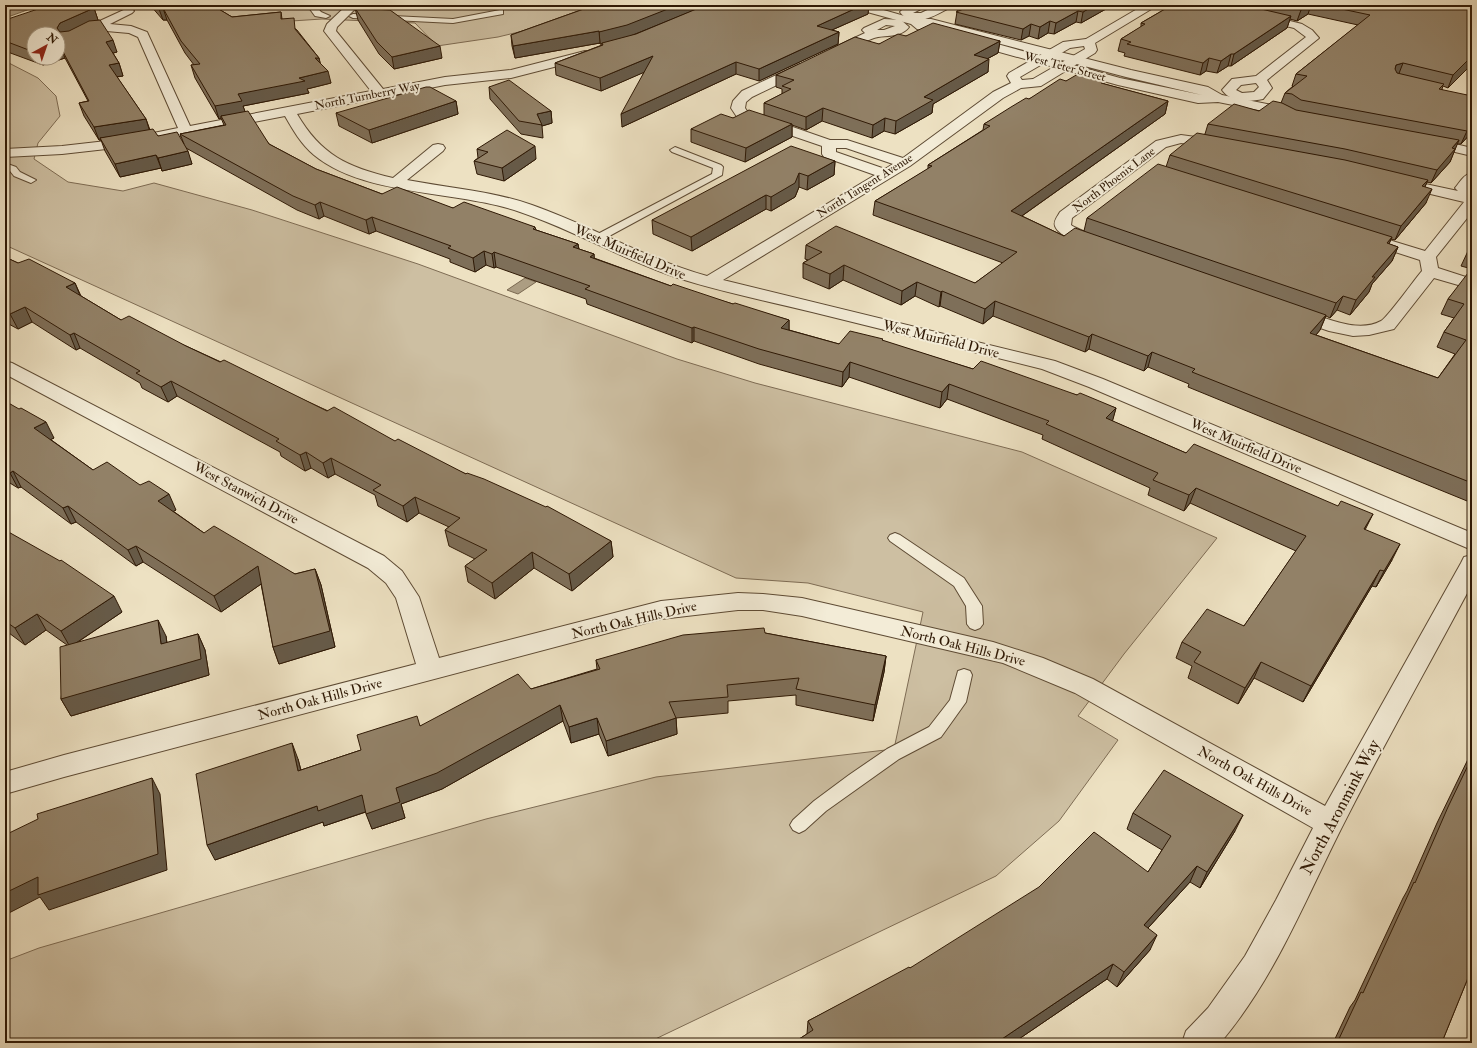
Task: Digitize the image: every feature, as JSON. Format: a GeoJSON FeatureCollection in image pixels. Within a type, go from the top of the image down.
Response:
{"type":"FeatureCollection","features":[{"type":"Feature","properties":{"kind":"street","name":"West Teter Street"},"geometry":{"type":"LineString","coordinates":[[854,5],[906,20],[931,22],[1068,63],[1203,90],[1218,98],[1239,100],[1282,110],[1292,117],[1303,114]]}},
{"type":"Feature","properties":{"kind":"street"},"geometry":{"type":"LineString","coordinates":[[906,20],[906,12],[921,5]]}},
{"type":"Feature","properties":{"kind":"street"},"geometry":{"type":"LineString","coordinates":[[905,163],[847,144],[829,144],[742,114],[738,108],[740,101],[747,94],[873,34],[868,30],[884,22],[923,17],[947,5]]}},
{"type":"Feature","properties":{"kind":"street","name":"North Tangent Avenue"},"geometry":{"type":"LineString","coordinates":[[1018,84],[1013,76],[1067,45],[1089,42],[1152,5]]}},
{"type":"Feature","properties":{"kind":"street"},"geometry":{"type":"LineString","coordinates":[[1213,5],[1298,26],[1308,32],[1313,38],[1260,79],[1266,88],[1258,96],[1239,100]]}},
{"type":"Feature","properties":{"kind":"street"},"geometry":{"type":"LineString","coordinates":[[83,32],[128,11]]}},
{"type":"Feature","properties":{"kind":"street"},"geometry":{"type":"LineString","coordinates":[[353,11],[331,26],[330,31],[380,94]]}},
{"type":"Feature","properties":{"kind":"street"},"geometry":{"type":"LineString","coordinates":[[98,26],[131,30],[143,35],[186,132]]}},
{"type":"Feature","properties":{"kind":"street","name":"North Tangent Avenue"},"geometry":{"type":"LineString","coordinates":[[709,282],[905,163],[998,95],[1018,84],[1036,83],[1091,50],[1089,42]]}},
{"type":"Feature","properties":{"kind":"street","name":"North Turnberry Way"},"geometry":{"type":"LineString","coordinates":[[5,153],[70,149],[124,143],[445,81],[511,74],[594,52]]}},
{"type":"Feature","properties":{"kind":"street","name":"West Muirfield Drive"},"geometry":{"type":"LineString","coordinates":[[289,112],[308,142],[324,156],[355,171],[395,182],[476,196],[512,204],[545,216],[625,252],[680,274],[1048,365],[1096,383],[1472,542]]}},
{"type":"Feature","properties":{"kind":"street"},"geometry":{"type":"LineString","coordinates":[[1472,143],[1416,135],[1472,152]]}},
{"type":"Feature","properties":{"kind":"street","name":"North Phoenix Lane"},"geometry":{"type":"LineString","coordinates":[[1115,250],[1068,231],[1063,226],[1063,220],[1066,215],[1135,165],[1161,144],[1172,141],[1191,140],[1232,147]]}},
{"type":"Feature","properties":{"kind":"street"},"geometry":{"type":"LineString","coordinates":[[829,144],[829,154],[887,174]]}},
{"type":"Feature","properties":{"kind":"street"},"geometry":{"type":"LineString","coordinates":[[395,182],[438,148]]}},
{"type":"Feature","properties":{"kind":"street"},"geometry":{"type":"LineString","coordinates":[[1135,165],[1150,170]]}},
{"type":"Feature","properties":{"kind":"street"},"geometry":{"type":"LineString","coordinates":[[1472,177],[1462,188],[1472,200]]}},
{"type":"Feature","properties":{"kind":"street"},"geometry":{"type":"LineString","coordinates":[[1390,180],[1472,200]]}},
{"type":"Feature","properties":{"kind":"street"},"geometry":{"type":"LineString","coordinates":[[1276,307],[1335,327],[1353,331],[1369,330],[1388,325],[1472,200]]}},
{"type":"Feature","properties":{"kind":"street"},"geometry":{"type":"LineString","coordinates":[[1353,234],[1429,264],[1472,284]]}},
{"type":"Feature","properties":{"kind":"street","name":"West Stanwich Drive"},"geometry":{"type":"LineString","coordinates":[[5,367],[376,562],[394,577],[407,597],[431,670]]}},
{"type":"Feature","properties":{"kind":"street","name":"North Aronmink Way"},"geometry":{"type":"LineString","coordinates":[[1198,1043],[1215,1025],[1238,995],[1258,963],[1330,822],[1472,563]]}},
{"type":"Feature","properties":{"kind":"street","name":"North Oak Hills Drive"},"geometry":{"type":"LineString","coordinates":[[5,783],[64,766],[661,610],[728,602],[762,602],[796,606],[1016,658],[1050,670],[1084,686],[1330,822]]}},
{"type":"Feature","properties":{"kind":"lane"},"geometry":{"type":"LineString","coordinates":[[312,5],[318,14],[326,16]]}},
{"type":"Feature","properties":{"kind":"lane"},"geometry":{"type":"LineString","coordinates":[[353,11],[452,21],[500,12]]}},
{"type":"Feature","properties":{"kind":"lane"},"geometry":{"type":"LineString","coordinates":[[596,239],[717,175],[718,167],[675,150]]}},
{"type":"Feature","properties":{"kind":"lane"},"geometry":{"type":"LineString","coordinates":[[5,166],[13,169],[17,174],[31,180]]}},
{"type":"Feature","properties":{"kind":"lane"},"geometry":{"type":"LineString","coordinates":[[895,538],[959,582],[974,606],[975,624]]}},
{"type":"Feature","properties":{"kind":"lane"},"geometry":{"type":"LineString","coordinates":[[799,824],[820,806],[893,754],[935,732],[958,702],[964,676]]}},
{"type":"Feature","properties":{"kind":"shaded area"},"geometry":{"type":"Polygon","coordinates":[[[5,5],[41,5],[5,18],[5,5]]]}},
{"type":"Feature","properties":{"kind":"shaded area"},"geometry":{"type":"Polygon","coordinates":[[[218,5],[406,5],[416,7],[428,5],[610,5],[577,18],[498,37],[437,46],[415,23],[322,19],[230,25],[218,5]]]}},
{"type":"Feature","properties":{"kind":"shaded area"},"geometry":{"type":"Polygon","coordinates":[[[5,61],[38,78],[56,96],[60,116],[38,143],[34,159],[68,182],[123,191],[154,183],[252,210],[418,264],[677,359],[755,383],[1022,452],[1217,538],[1124,654],[1078,716],[1118,740],[1059,821],[996,876],[647,1043],[5,1043],[5,961],[39,948],[486,819],[656,777],[894,749],[923,612],[808,583],[736,578],[5,245],[5,61]]]}},
{"type":"Feature","properties":{"kind":"shaded area"},"geometry":{"type":"Polygon","coordinates":[[[525,278],[536,282],[518,294],[507,290],[525,278]]]}},
{"type":"Feature","properties":{"kind":"building"},"geometry":{"type":"Polygon","coordinates":[[[50,5],[91,5],[94,8],[60,23],[58,26],[26,26],[26,49],[5,41],[5,20],[50,5]]]}},
{"type":"Feature","properties":{"kind":"building"},"geometry":{"type":"Polygon","coordinates":[[[156,5],[212,5],[232,17],[281,12],[281,19],[294,18],[295,29],[319,58],[315,58],[328,71],[299,78],[305,81],[238,94],[242,101],[215,106],[191,65],[200,64],[181,41],[163,8],[159,9],[156,5]]]}},
{"type":"Feature","properties":{"kind":"building"},"geometry":{"type":"Polygon","coordinates":[[[595,5],[678,5],[627,25],[599,32],[513,46],[511,35],[595,5]]]}},
{"type":"Feature","properties":{"kind":"building"},"geometry":{"type":"Polygon","coordinates":[[[706,5],[863,5],[817,26],[839,32],[759,69],[736,62],[621,114],[653,56],[600,78],[555,63],[603,45],[602,43],[636,34],[706,5]]]}},
{"type":"Feature","properties":{"kind":"building"},"geometry":{"type":"Polygon","coordinates":[[[1095,5],[1083,12],[1078,11],[1056,23],[1050,21],[1040,27],[1031,24],[1023,29],[956,12],[966,8],[958,6],[1095,5]]]}},
{"type":"Feature","properties":{"kind":"building"},"geometry":{"type":"Polygon","coordinates":[[[1172,5],[1244,5],[1291,16],[1221,61],[1209,58],[1203,63],[1127,44],[1131,42],[1121,39],[1145,24],[1141,23],[1172,5]]]}},
{"type":"Feature","properties":{"kind":"building"},"geometry":{"type":"Polygon","coordinates":[[[1281,5],[1308,5],[1301,10],[1281,5]]]}},
{"type":"Feature","properties":{"kind":"building"},"geometry":{"type":"Polygon","coordinates":[[[1323,5],[1472,5],[1472,56],[1453,75],[1403,63],[1396,65],[1395,69],[1397,73],[1444,84],[1439,89],[1472,96],[1472,125],[1467,131],[1301,100],[1292,94],[1285,93],[1307,76],[1296,74],[1370,15],[1323,5]]]}},
{"type":"Feature","properties":{"kind":"building"},"geometry":{"type":"Polygon","coordinates":[[[355,8],[390,10],[440,46],[392,57],[377,42],[355,8]]]}},
{"type":"Feature","properties":{"kind":"building"},"geometry":{"type":"Polygon","coordinates":[[[100,20],[113,40],[106,42],[119,63],[109,65],[146,119],[94,127],[79,103],[89,101],[66,57],[66,31],[89,21],[100,20]]]}},
{"type":"Feature","properties":{"kind":"building"},"geometry":{"type":"Polygon","coordinates":[[[933,23],[1000,41],[974,55],[989,59],[924,97],[933,100],[896,121],[885,118],[873,125],[823,108],[806,117],[764,103],[791,89],[782,86],[794,80],[776,75],[855,37],[879,44],[898,34],[906,36],[933,23]]]}},
{"type":"Feature","properties":{"kind":"building"},"geometry":{"type":"Polygon","coordinates":[[[1078,74],[1104,81],[1101,83],[1168,101],[1011,211],[1064,236],[1075,228],[1326,315],[1310,333],[1438,378],[1466,340],[1444,332],[1464,304],[1448,299],[1468,273],[1472,274],[1472,483],[1192,372],[1195,369],[1152,352],[1148,356],[1092,334],[1089,337],[995,301],[985,309],[917,282],[902,291],[844,265],[830,274],[803,263],[822,252],[806,245],[836,226],[975,283],[1017,252],[875,201],[932,166],[928,165],[990,126],[984,124],[1011,107],[1026,98],[1029,99],[1060,79],[1066,81],[1078,74]]]}},
{"type":"Feature","properties":{"kind":"building"},"geometry":{"type":"Polygon","coordinates":[[[509,80],[551,111],[537,114],[542,125],[519,121],[489,87],[509,80]]]}},
{"type":"Feature","properties":{"kind":"building"},"geometry":{"type":"Polygon","coordinates":[[[430,87],[456,101],[369,130],[336,113],[430,87]]]}},
{"type":"Feature","properties":{"kind":"building"},"geometry":{"type":"Polygon","coordinates":[[[1273,101],[1282,103],[1296,110],[1459,140],[1452,148],[1455,149],[1437,170],[1345,149],[1208,124],[1234,104],[1259,111],[1273,101]]]}},
{"type":"Feature","properties":{"kind":"building"},"geometry":{"type":"Polygon","coordinates":[[[749,110],[792,124],[746,148],[691,129],[721,114],[733,118],[749,110]]]}},
{"type":"Feature","properties":{"kind":"building"},"geometry":{"type":"Polygon","coordinates":[[[248,111],[269,144],[316,169],[382,194],[397,187],[453,208],[464,202],[535,227],[533,229],[578,244],[573,247],[594,254],[590,257],[671,286],[673,284],[733,304],[735,303],[789,320],[781,328],[839,344],[850,331],[883,339],[882,340],[973,369],[981,361],[1077,395],[1080,393],[1116,408],[1106,418],[1186,453],[1194,444],[1338,506],[1341,501],[1373,514],[1364,529],[1400,544],[1384,571],[1380,570],[1311,686],[1261,662],[1245,688],[1194,662],[1201,652],[1182,642],[1207,609],[1244,626],[1306,536],[1196,488],[1189,495],[1153,480],[1158,473],[1046,424],[1049,421],[949,384],[942,392],[850,362],[843,372],[759,349],[694,327],[692,328],[585,289],[590,286],[494,252],[492,254],[484,251],[473,258],[448,248],[451,246],[372,217],[366,220],[320,202],[315,205],[293,196],[180,134],[226,125],[221,116],[248,111]]]}},
{"type":"Feature","properties":{"kind":"building"},"geometry":{"type":"Polygon","coordinates":[[[153,129],[158,136],[177,132],[188,151],[158,158],[156,155],[115,164],[100,138],[153,129]]]}},
{"type":"Feature","properties":{"kind":"building"},"geometry":{"type":"Polygon","coordinates":[[[507,130],[535,146],[502,168],[474,161],[488,152],[477,149],[507,130]]]}},
{"type":"Feature","properties":{"kind":"building"},"geometry":{"type":"Polygon","coordinates":[[[1197,133],[1345,160],[1428,180],[1422,186],[1432,189],[1401,226],[1170,155],[1197,133]]]}},
{"type":"Feature","properties":{"kind":"building"},"geometry":{"type":"Polygon","coordinates":[[[791,146],[835,161],[808,176],[799,173],[795,183],[771,197],[766,195],[691,237],[652,220],[791,146]]]}},
{"type":"Feature","properties":{"kind":"building"},"geometry":{"type":"Polygon","coordinates":[[[1158,164],[1392,237],[1387,243],[1398,247],[1372,277],[1375,277],[1356,300],[1343,296],[1336,303],[1087,218],[1158,164]]]}},
{"type":"Feature","properties":{"kind":"building"},"geometry":{"type":"Polygon","coordinates":[[[1472,246],[1472,252],[1468,251],[1472,246]]]}},
{"type":"Feature","properties":{"kind":"building"},"geometry":{"type":"Polygon","coordinates":[[[5,257],[18,263],[29,259],[75,283],[66,287],[121,320],[129,316],[186,346],[220,362],[224,360],[327,411],[334,407],[395,441],[398,439],[466,474],[467,473],[484,479],[546,507],[547,506],[611,541],[569,574],[532,552],[492,583],[465,566],[487,550],[445,530],[460,518],[415,497],[403,506],[373,490],[381,485],[331,458],[323,463],[306,452],[300,455],[276,441],[279,439],[171,381],[161,387],[136,373],[140,371],[74,333],[70,335],[25,307],[10,314],[5,311],[5,257]]]}},
{"type":"Feature","properties":{"kind":"building"},"geometry":{"type":"Polygon","coordinates":[[[5,401],[46,422],[34,428],[93,470],[107,462],[140,485],[149,481],[169,494],[158,501],[204,533],[214,526],[295,574],[315,569],[330,631],[273,647],[258,566],[214,596],[136,546],[128,550],[68,506],[63,508],[13,471],[10,473],[5,470],[5,401]]]}},
{"type":"Feature","properties":{"kind":"building"},"geometry":{"type":"Polygon","coordinates":[[[5,530],[60,561],[61,560],[114,596],[61,631],[37,614],[15,628],[5,621],[5,530]]]}},
{"type":"Feature","properties":{"kind":"building"},"geometry":{"type":"Polygon","coordinates":[[[158,620],[161,644],[198,634],[201,659],[61,699],[60,647],[158,620]]]}},
{"type":"Feature","properties":{"kind":"building"},"geometry":{"type":"Polygon","coordinates":[[[764,628],[765,633],[886,656],[875,705],[796,689],[799,678],[727,685],[728,697],[669,702],[676,718],[606,741],[597,718],[569,727],[560,705],[437,773],[396,788],[400,802],[366,814],[362,795],[318,811],[317,806],[207,845],[196,774],[292,743],[298,771],[361,750],[357,735],[417,716],[420,726],[518,674],[531,689],[600,669],[596,660],[683,635],[764,628]]]}},
{"type":"Feature","properties":{"kind":"building"},"geometry":{"type":"Polygon","coordinates":[[[1472,757],[1472,968],[1442,1042],[1444,1043],[1337,1043],[1361,992],[1363,993],[1414,882],[1415,883],[1448,807],[1472,757]]]}},
{"type":"Feature","properties":{"kind":"building"},"geometry":{"type":"Polygon","coordinates":[[[1164,770],[1243,815],[1207,872],[1197,866],[1144,925],[1157,935],[1124,972],[1113,964],[996,1043],[793,1043],[813,1030],[808,1021],[909,967],[910,968],[1039,887],[1094,832],[1148,872],[1171,836],[1133,813],[1164,770]]]}},
{"type":"Feature","properties":{"kind":"building"},"geometry":{"type":"Polygon","coordinates":[[[152,778],[158,854],[38,895],[38,877],[5,893],[5,835],[38,819],[37,814],[152,778]]]}}]}
